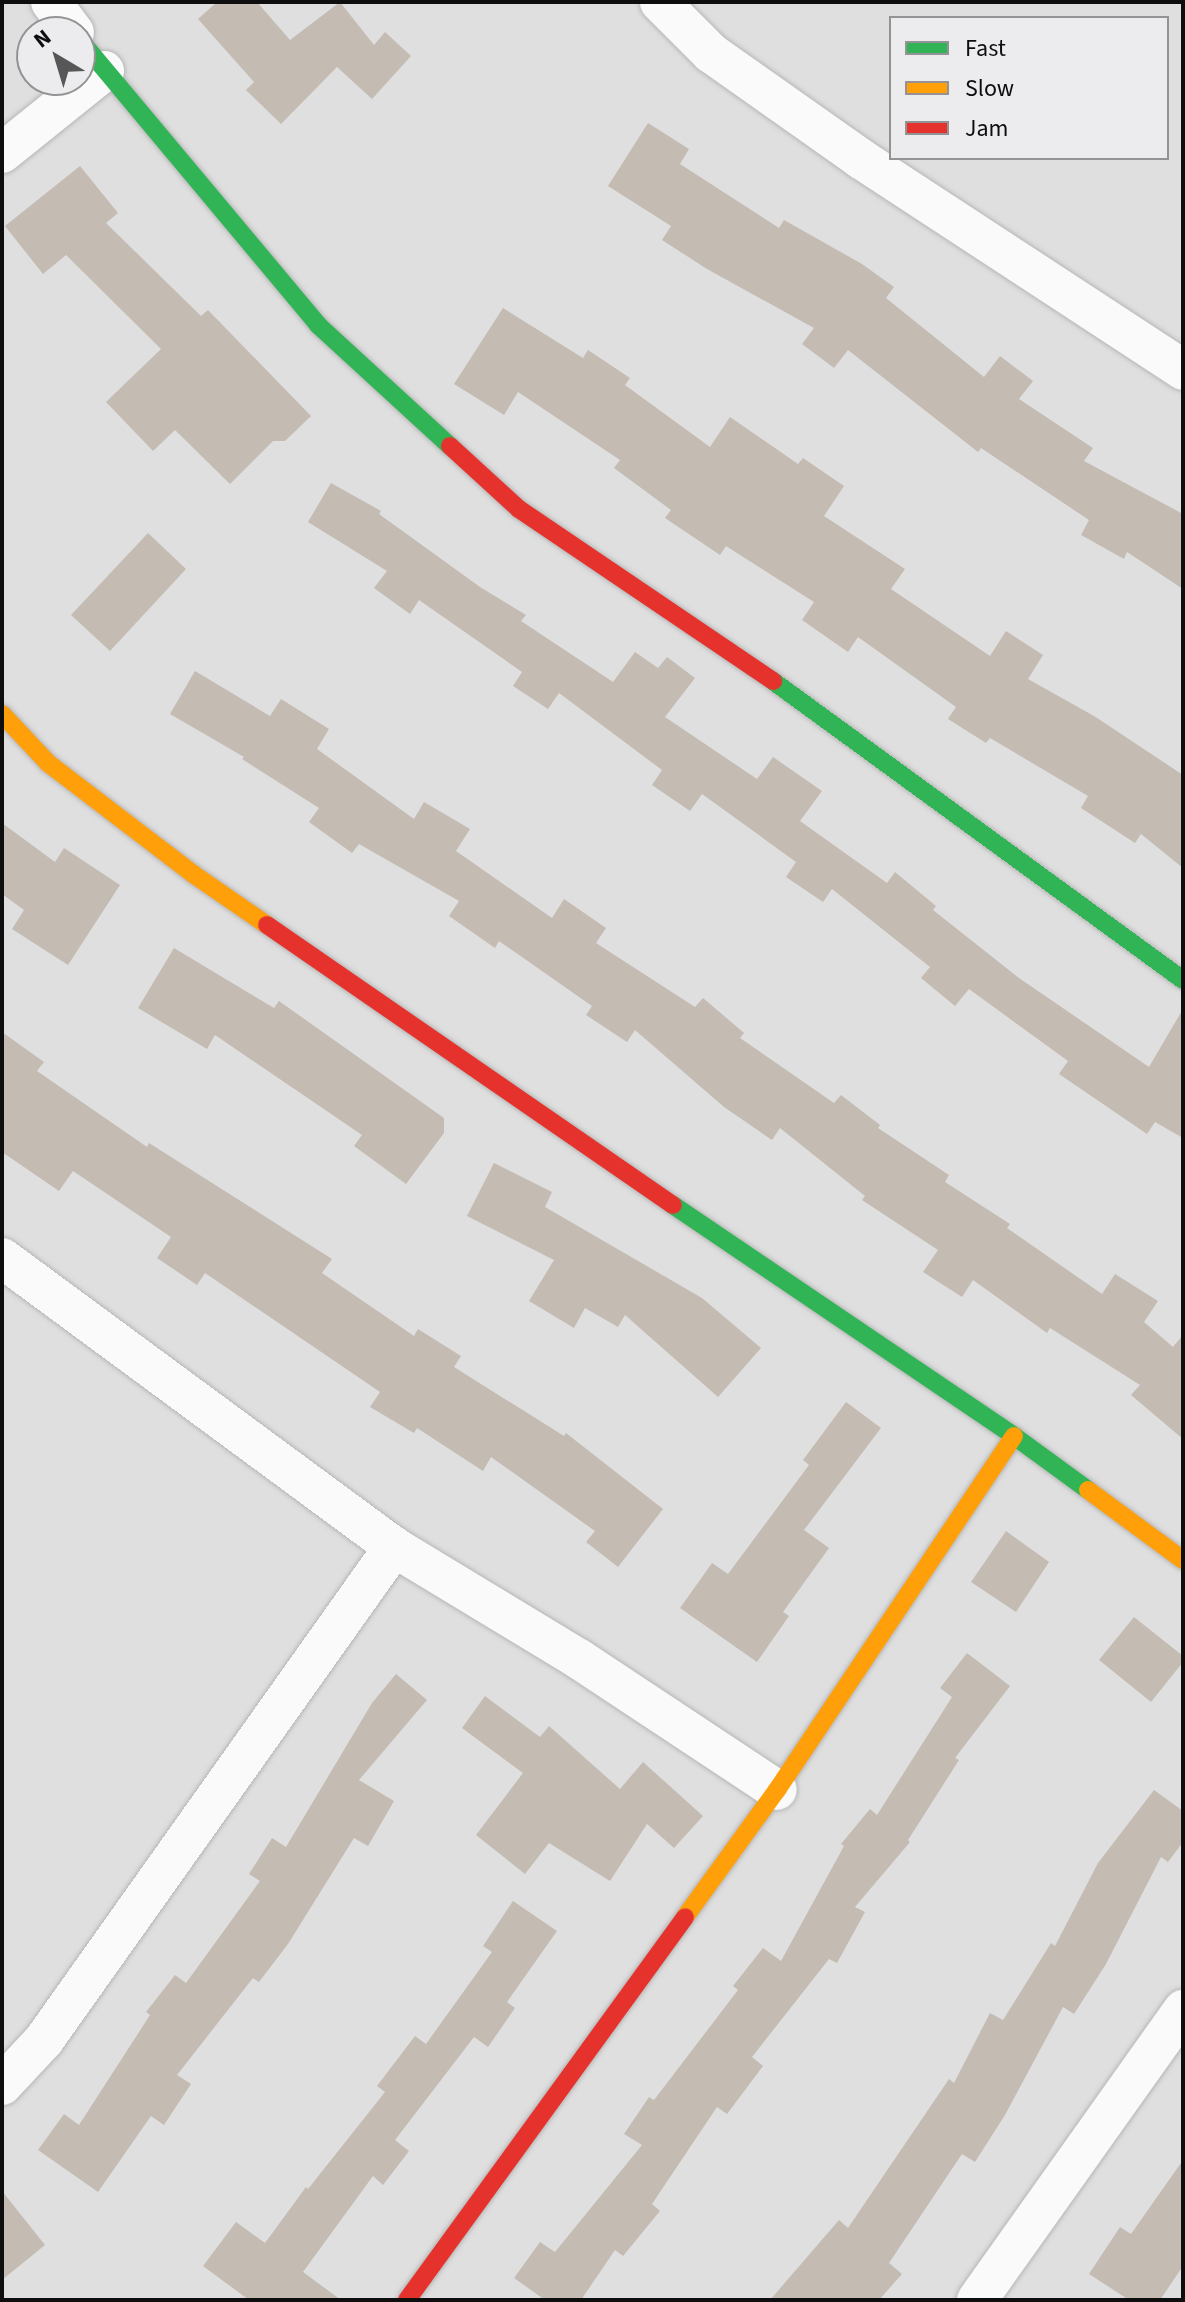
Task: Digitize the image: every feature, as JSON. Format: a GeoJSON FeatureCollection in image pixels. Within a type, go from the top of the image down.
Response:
{"type":"FeatureCollection","features":[{"type":"Feature","properties":{"kind":"street"},"geometry":{"type":"LineString","coordinates":[[660,2],[711,53],[848,150],[1183,370]]}},
{"type":"Feature","properties":{"kind":"street"},"geometry":{"type":"LineString","coordinates":[[96,61],[318,325],[519,509],[779,685],[1183,980]]}},
{"type":"Feature","properties":{"kind":"street"},"geometry":{"type":"LineString","coordinates":[[2,153],[104,71]]}},
{"type":"Feature","properties":{"kind":"street"},"geometry":{"type":"LineString","coordinates":[[2,714],[48,763],[193,874],[577,1140],[1014,1436],[1183,1560]]}},
{"type":"Feature","properties":{"kind":"street"},"geometry":{"type":"LineString","coordinates":[[2,1258],[394,1547],[579,1659],[777,1790]]}},
{"type":"Feature","properties":{"kind":"street"},"geometry":{"type":"LineString","coordinates":[[407,2300],[777,1790],[1014,1436]]}},
{"type":"Feature","properties":{"kind":"street"},"geometry":{"type":"LineString","coordinates":[[2,2085],[44,2040],[394,1547]]}},
{"type":"Feature","properties":{"kind":"street"},"geometry":{"type":"LineString","coordinates":[[977,2300],[1183,2010]]}},
{"type":"Feature","properties":{"kind":"building"},"geometry":{"type":"Polygon","coordinates":[[[217,2],[257,2],[290,40],[340,2],[374,45],[385,32],[411,56],[372,99],[337,67],[281,124],[246,90],[254,82],[198,19],[217,2]]]}},
{"type":"Feature","properties":{"kind":"building"},"geometry":{"type":"Polygon","coordinates":[[[648,123],[689,149],[680,164],[779,228],[784,220],[862,264],[894,287],[886,298],[984,377],[1000,356],[1033,381],[1019,399],[1093,448],[1084,461],[1183,514],[1183,589],[1127,552],[1124,559],[1081,535],[1089,520],[981,448],[978,452],[848,350],[834,368],[802,344],[814,328],[707,269],[662,240],[671,226],[608,186],[648,123]]]}},
{"type":"Feature","properties":{"kind":"building"},"geometry":{"type":"Polygon","coordinates":[[[80,166],[118,213],[106,223],[201,316],[208,310],[311,416],[285,441],[273,441],[230,484],[175,430],[153,451],[106,402],[161,349],[66,255],[43,274],[5,226],[80,166]]]}},
{"type":"Feature","properties":{"kind":"building"},"geometry":{"type":"Polygon","coordinates":[[[503,308],[583,358],[588,350],[630,378],[625,385],[710,447],[730,417],[798,464],[803,458],[844,486],[824,516],[905,569],[891,589],[990,656],[1006,631],[1043,655],[1028,679],[1094,716],[1183,775],[1183,868],[1141,834],[1135,843],[1081,808],[1088,796],[990,738],[986,743],[948,719],[956,707],[858,637],[848,652],[802,620],[814,602],[726,546],[720,555],[665,518],[671,510],[614,468],[620,460],[518,392],[504,415],[454,384],[503,308]]]}},
{"type":"Feature","properties":{"kind":"building"},"geometry":{"type":"Polygon","coordinates":[[[331,483],[381,511],[379,514],[480,587],[526,615],[521,621],[613,682],[635,652],[658,668],[667,657],[695,678],[665,717],[757,779],[773,757],[822,791],[800,821],[887,883],[895,872],[936,906],[933,910],[1019,978],[1149,1067],[1183,1009],[1183,1138],[1155,1122],[1147,1134],[1059,1074],[1068,1061],[969,989],[955,1006],[921,978],[930,967],[832,889],[823,902],[786,877],[796,862],[702,794],[690,811],[652,785],[662,770],[559,693],[548,709],[513,686],[522,672],[419,600],[410,614],[374,588],[387,571],[308,522],[331,483]]]}},
{"type":"Feature","properties":{"kind":"building"},"geometry":{"type":"Polygon","coordinates":[[[148,533],[186,569],[110,651],[71,615],[148,533]]]}},
{"type":"Feature","properties":{"kind":"building"},"geometry":{"type":"Polygon","coordinates":[[[195,671],[270,716],[281,699],[329,729],[317,749],[414,819],[424,802],[470,829],[456,851],[552,918],[564,899],[606,928],[596,943],[695,1007],[703,998],[744,1033],[740,1038],[834,1103],[841,1095],[880,1125],[878,1128],[949,1175],[945,1182],[1010,1224],[1007,1228],[1102,1294],[1115,1274],[1158,1301],[1144,1322],[1173,1347],[1183,1335],[1183,1439],[1131,1395],[1140,1385],[1050,1328],[1047,1333],[973,1280],[962,1297],[923,1272],[938,1250],[862,1200],[865,1196],[780,1128],[772,1140],[724,1107],[635,1030],[627,1042],[586,1015],[592,1006],[499,941],[495,948],[449,916],[459,901],[359,844],[352,853],[309,822],[319,808],[242,759],[244,757],[170,714],[195,671]]]}},
{"type":"Feature","properties":{"kind":"building"},"geometry":{"type":"Polygon","coordinates":[[[2,823],[55,862],[64,848],[120,885],[68,965],[12,929],[24,910],[2,894],[2,823]]]}},
{"type":"Feature","properties":{"kind":"building"},"geometry":{"type":"Polygon","coordinates":[[[174,948],[274,1008],[279,1001],[444,1118],[444,1133],[406,1184],[354,1146],[362,1135],[215,1035],[207,1049],[138,1008],[174,948]]]}},
{"type":"Feature","properties":{"kind":"building"},"geometry":{"type":"Polygon","coordinates":[[[2,1032],[44,1062],[37,1071],[147,1147],[149,1143],[332,1259],[322,1273],[414,1336],[418,1329],[461,1356],[454,1367],[564,1436],[566,1433],[663,1509],[618,1567],[586,1542],[595,1531],[491,1457],[483,1471],[417,1428],[414,1433],[370,1407],[380,1392],[205,1273],[197,1285],[157,1258],[171,1237],[73,1171],[59,1191],[2,1152],[2,1032]]]}},
{"type":"Feature","properties":{"kind":"building"},"geometry":{"type":"Polygon","coordinates":[[[494,1163],[552,1192],[545,1207],[702,1298],[761,1348],[718,1397],[625,1315],[618,1327],[585,1308],[574,1328],[529,1301],[554,1260],[467,1216],[494,1163]]]}},
{"type":"Feature","properties":{"kind":"building"},"geometry":{"type":"Polygon","coordinates":[[[846,1402],[881,1428],[804,1530],[829,1548],[783,1612],[789,1616],[757,1662],[680,1608],[712,1563],[728,1574],[809,1465],[803,1460],[846,1402]]]}},
{"type":"Feature","properties":{"kind":"building"},"geometry":{"type":"Polygon","coordinates":[[[1006,1531],[1049,1562],[1016,1612],[971,1582],[1006,1531]]]}},
{"type":"Feature","properties":{"kind":"building"},"geometry":{"type":"Polygon","coordinates":[[[1134,1617],[1183,1656],[1183,1662],[1151,1702],[1099,1660],[1134,1617]]]}},
{"type":"Feature","properties":{"kind":"building"},"geometry":{"type":"Polygon","coordinates":[[[967,1653],[1010,1686],[955,1758],[959,1760],[908,1840],[910,1842],[855,1907],[865,1912],[837,1963],[829,1959],[752,2057],[763,2066],[727,2114],[717,2107],[652,2204],[660,2211],[623,2256],[615,2250],[581,2300],[545,2300],[514,2278],[540,2242],[555,2252],[642,2145],[624,2134],[649,2097],[654,2100],[738,1990],[733,1986],[763,1948],[781,1961],[844,1846],[841,1844],[870,1809],[877,1815],[952,1697],[940,1688],[967,1653]]]}},
{"type":"Feature","properties":{"kind":"building"},"geometry":{"type":"Polygon","coordinates":[[[396,1674],[427,1700],[359,1780],[394,1801],[368,1846],[354,1838],[288,1944],[259,1982],[253,1978],[177,2075],[191,2084],[164,2125],[151,2116],[98,2192],[38,2150],[64,2114],[79,2125],[150,2015],[146,2012],[175,1975],[186,1983],[260,1881],[249,1874],[272,1838],[286,1847],[372,1703],[396,1674]]]}},
{"type":"Feature","properties":{"kind":"building"},"geometry":{"type":"Polygon","coordinates":[[[485,1696],[540,1737],[549,1726],[620,1789],[643,1762],[703,1816],[674,1848],[647,1824],[610,1881],[549,1843],[525,1874],[476,1835],[523,1773],[462,1728],[485,1696]]]}},
{"type":"Feature","properties":{"kind":"building"},"geometry":{"type":"Polygon","coordinates":[[[1154,1790],[1183,1811],[1183,1842],[1168,1862],[1161,1857],[1106,1964],[1074,2014],[1063,2007],[1005,2115],[975,2162],[962,2154],[889,2263],[902,2274],[879,2300],[770,2300],[839,2220],[848,2228],[949,2079],[954,2083],[990,2013],[1003,2020],[1051,1943],[1055,1946],[1098,1863],[1154,1790]]]}},
{"type":"Feature","properties":{"kind":"building"},"geometry":{"type":"Polygon","coordinates":[[[513,1901],[557,1931],[507,2002],[515,2008],[488,2047],[474,2037],[395,2140],[409,2151],[383,2185],[373,2176],[303,2272],[341,2300],[249,2300],[203,2266],[236,2222],[265,2243],[306,2187],[308,2189],[385,2092],[377,2086],[415,2036],[426,2044],[492,1952],[483,1946],[513,1901]]]}},
{"type":"Feature","properties":{"kind":"building"},"geometry":{"type":"Polygon","coordinates":[[[1183,2160],[1183,2266],[1160,2300],[1129,2300],[1089,2274],[1120,2227],[1131,2234],[1183,2160]]]}},
{"type":"Feature","properties":{"kind":"building"},"geometry":{"type":"Polygon","coordinates":[[[2,2191],[45,2245],[2,2280],[2,2191]]]}},
{"type":"Feature","properties":{"kind":"traffic: fast"},"geometry":{"type":"LineString","coordinates":[[96,59],[318,325],[450,446]]}},
{"type":"Feature","properties":{"kind":"traffic: fast"},"geometry":{"type":"LineString","coordinates":[[773,681],[1183,980]]}},
{"type":"Feature","properties":{"kind":"traffic: fast"},"geometry":{"type":"LineString","coordinates":[[673,1205],[1014,1436],[1088,1490]]}},
{"type":"Feature","properties":{"kind":"traffic: slow"},"geometry":{"type":"LineString","coordinates":[[2,714],[48,763],[193,874],[267,925]]}},
{"type":"Feature","properties":{"kind":"traffic: slow"},"geometry":{"type":"LineString","coordinates":[[685,1917],[777,1790],[1014,1436]]}},
{"type":"Feature","properties":{"kind":"traffic: slow"},"geometry":{"type":"LineString","coordinates":[[1088,1490],[1183,1560]]}},
{"type":"Feature","properties":{"kind":"traffic: jam"},"geometry":{"type":"LineString","coordinates":[[450,446],[519,509],[773,681]]}},
{"type":"Feature","properties":{"kind":"traffic: jam"},"geometry":{"type":"LineString","coordinates":[[267,925],[673,1205]]}},
{"type":"Feature","properties":{"kind":"traffic: jam"},"geometry":{"type":"LineString","coordinates":[[407,2300],[685,1917]]}}]}
